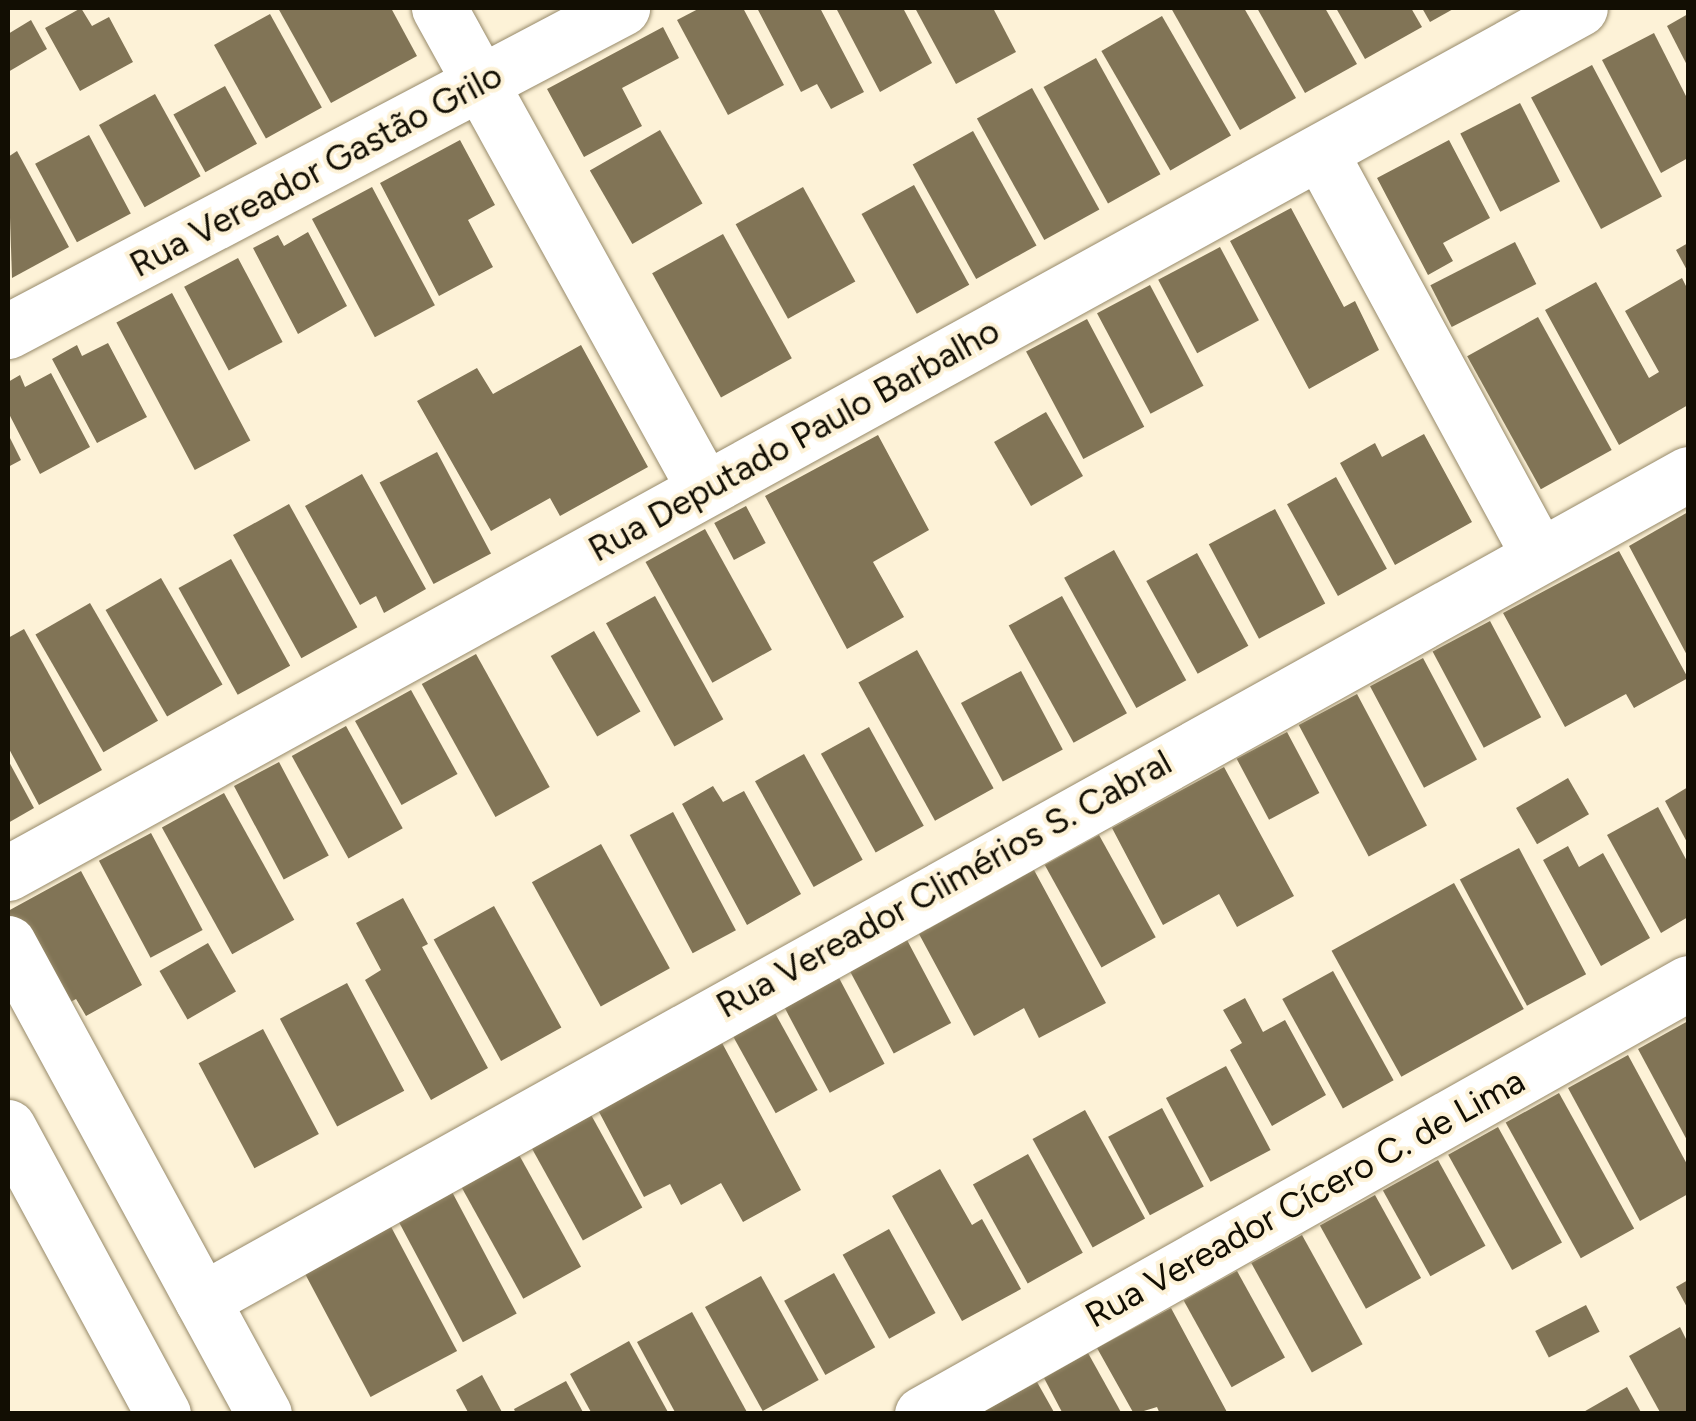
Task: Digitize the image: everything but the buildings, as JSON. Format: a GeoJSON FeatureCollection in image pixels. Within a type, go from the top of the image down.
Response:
{"type":"FeatureCollection","features":[{"type":"Feature","properties":{"kind":"street"},"geometry":{"type":"LineString","coordinates":[[440,8],[704,488]]}},
{"type":"Feature","properties":{"kind":"street","name":"Rua Vereador Gastão Grilo"},"geometry":{"type":"LineString","coordinates":[[8,331],[622,8]]}},
{"type":"Feature","properties":{"kind":"street","name":"Rua Deputado Paulo Barbalho"},"geometry":{"type":"LineString","coordinates":[[8,873],[704,488],[1321,154],[1580,8]]}},
{"type":"Feature","properties":{"kind":"street"},"geometry":{"type":"LineString","coordinates":[[1321,154],[1538,554]]}},
{"type":"Feature","properties":{"kind":"street","name":"Rua Vereador Climérios S. Cabral"},"geometry":{"type":"LineString","coordinates":[[202,1300],[1688,474]]}},
{"type":"Feature","properties":{"kind":"street"},"geometry":{"type":"LineString","coordinates":[[8,942],[264,1414]]}},
{"type":"Feature","properties":{"kind":"street","name":"Rua Vereador Cícero C. de Lima"},"geometry":{"type":"LineString","coordinates":[[922,1414],[1688,983]]}},
{"type":"Feature","properties":{"kind":"street"},"geometry":{"type":"LineString","coordinates":[[8,1127],[163,1414]]}}]}
